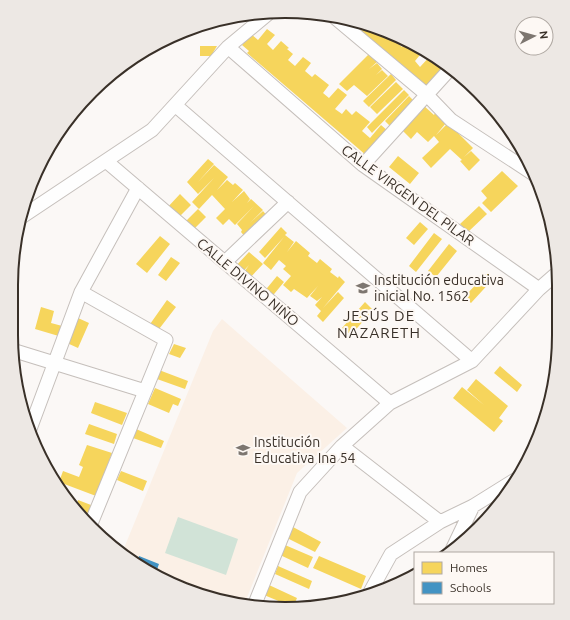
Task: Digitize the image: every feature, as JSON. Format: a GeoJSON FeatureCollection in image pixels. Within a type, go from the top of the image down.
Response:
{"type":"FeatureCollection","features":[{"type":"Feature","properties":{"kind":"street"},"geometry":{"type":"LineString","coordinates":[[28,213],[152,130],[228,47],[261,19]]}},
{"type":"Feature","properties":{"kind":"street"},"geometry":{"type":"LineString","coordinates":[[343,24],[426,94],[451,120],[525,168]]}},
{"type":"Feature","properties":{"kind":"street","name":"CALLE VIRGEN DEL PILAR"},"geometry":{"type":"LineString","coordinates":[[228,47],[363,165],[539,289]]}},
{"type":"Feature","properties":{"kind":"street"},"geometry":{"type":"LineString","coordinates":[[363,165],[447,72]]}},
{"type":"Feature","properties":{"kind":"street"},"geometry":{"type":"LineString","coordinates":[[175,105],[472,362]]}},
{"type":"Feature","properties":{"kind":"street","name":"CALLE DIVINO NIÑO"},"geometry":{"type":"LineString","coordinates":[[106,161],[390,403]]}},
{"type":"Feature","properties":{"kind":"street"},"geometry":{"type":"LineString","coordinates":[[32,422],[81,292],[138,188]]}},
{"type":"Feature","properties":{"kind":"street"},"geometry":{"type":"LineString","coordinates":[[225,262],[288,202]]}},
{"type":"Feature","properties":{"kind":"street"},"geometry":{"type":"LineString","coordinates":[[256,600],[300,492],[342,446],[390,403],[472,362],[539,289],[552,278]]}},
{"type":"Feature","properties":{"kind":"street"},"geometry":{"type":"LineString","coordinates":[[81,292],[166,340],[92,520]]}},
{"type":"Feature","properties":{"kind":"street"},"geometry":{"type":"LineString","coordinates":[[19,352],[145,390]]}},
{"type":"Feature","properties":{"kind":"street"},"geometry":{"type":"LineString","coordinates":[[342,446],[440,522]]}},
{"type":"Feature","properties":{"kind":"street"},"geometry":{"type":"LineString","coordinates":[[373,587],[390,554],[440,522],[473,506],[505,486]]}},
{"type":"Feature","properties":{"kind":"street"},"geometry":{"type":"LineString","coordinates":[[457,539],[473,506]]}},
{"type":"Feature","properties":{"kind":"shaded area","name":"Institución Educativa Ina 54"},"geometry":{"type":"Polygon","coordinates":[[[222,319],[347,428],[297,473],[246,599],[216,593],[183,582],[151,566],[124,548],[213,331],[222,319]]]}},
{"type":"Feature","properties":{"kind":"green space"},"geometry":{"type":"Polygon","coordinates":[[[178,517],[238,539],[226,575],[165,553],[178,517]]]}},
{"type":"Feature","properties":{"kind":"building: Homes"},"geometry":{"type":"Polygon","coordinates":[[[357,28],[387,38],[420,55],[415,61],[420,67],[427,59],[443,70],[426,89],[357,28]]]}},
{"type":"Feature","properties":{"kind":"building: Homes"},"geometry":{"type":"Polygon","coordinates":[[[267,29],[275,35],[267,44],[273,50],[281,41],[293,54],[288,60],[295,66],[303,57],[311,63],[305,71],[312,77],[315,74],[329,85],[323,93],[329,98],[338,88],[347,95],[335,109],[342,114],[346,109],[352,115],[356,111],[370,122],[362,131],[370,138],[381,125],[388,131],[367,156],[247,53],[249,51],[242,45],[251,34],[258,40],[267,29]]]}},
{"type":"Feature","properties":{"kind":"building: Homes"},"geometry":{"type":"Polygon","coordinates":[[[200,46],[217,46],[211,56],[200,56],[200,46]]]}},
{"type":"Feature","properties":{"kind":"building: Homes"},"geometry":{"type":"Polygon","coordinates":[[[369,54],[377,62],[369,69],[377,63],[382,69],[376,75],[382,70],[388,76],[367,96],[354,85],[347,91],[339,84],[369,54]]]}},
{"type":"Feature","properties":{"kind":"building: Homes"},"geometry":{"type":"Polygon","coordinates":[[[391,74],[396,80],[369,107],[363,101],[391,74]]]}},
{"type":"Feature","properties":{"kind":"building: Homes"},"geometry":{"type":"Polygon","coordinates":[[[396,82],[403,89],[377,114],[370,107],[396,82]]]}},
{"type":"Feature","properties":{"kind":"building: Homes"},"geometry":{"type":"Polygon","coordinates":[[[404,90],[409,95],[372,133],[367,127],[404,90]]]}},
{"type":"Feature","properties":{"kind":"building: Homes"},"geometry":{"type":"Polygon","coordinates":[[[409,96],[416,103],[392,128],[385,121],[409,96]]]}},
{"type":"Feature","properties":{"kind":"building: Homes"},"geometry":{"type":"Polygon","coordinates":[[[423,105],[446,123],[436,135],[448,123],[473,148],[464,157],[471,151],[480,160],[469,171],[460,161],[462,160],[450,149],[431,168],[422,158],[439,142],[434,136],[428,142],[417,132],[411,139],[401,129],[423,105]]]}},
{"type":"Feature","properties":{"kind":"building: Homes"},"geometry":{"type":"Polygon","coordinates":[[[398,156],[419,173],[410,184],[389,167],[398,156]]]}},
{"type":"Feature","properties":{"kind":"building: Homes"},"geometry":{"type":"Polygon","coordinates":[[[208,159],[214,164],[198,182],[214,165],[228,177],[217,190],[227,180],[233,185],[235,183],[243,190],[232,202],[244,191],[250,199],[247,203],[251,199],[263,210],[250,223],[263,211],[269,218],[247,239],[237,224],[254,206],[235,225],[229,219],[223,225],[216,218],[225,209],[212,195],[199,209],[192,202],[214,178],[198,194],[187,182],[208,159]]]}},
{"type":"Feature","properties":{"kind":"building: Homes"},"geometry":{"type":"Polygon","coordinates":[[[502,171],[518,186],[491,212],[482,203],[487,198],[481,191],[502,171]]]}},
{"type":"Feature","properties":{"kind":"building: Homes"},"geometry":{"type":"Polygon","coordinates":[[[180,194],[191,205],[177,219],[166,209],[180,194]]]}},
{"type":"Feature","properties":{"kind":"building: Homes"},"geometry":{"type":"Polygon","coordinates":[[[479,206],[487,214],[468,232],[460,224],[479,206]]]}},
{"type":"Feature","properties":{"kind":"building: Homes"},"geometry":{"type":"Polygon","coordinates":[[[198,209],[206,217],[191,232],[183,224],[198,209]]]}},
{"type":"Feature","properties":{"kind":"building: Homes"},"geometry":{"type":"Polygon","coordinates":[[[420,222],[428,229],[414,245],[406,238],[420,222]]]}},
{"type":"Feature","properties":{"kind":"building: Homes"},"geometry":{"type":"Polygon","coordinates":[[[281,227],[287,233],[285,235],[294,242],[287,252],[296,241],[310,253],[308,256],[317,263],[320,259],[332,269],[330,272],[338,278],[339,276],[345,282],[323,308],[338,292],[344,298],[323,322],[317,316],[321,311],[315,305],[322,297],[317,301],[310,296],[318,286],[307,298],[294,289],[291,292],[283,285],[291,276],[283,269],[286,266],[279,260],[271,270],[263,263],[284,237],[265,258],[259,252],[281,227]]]}},
{"type":"Feature","properties":{"kind":"building: Homes"},"geometry":{"type":"Polygon","coordinates":[[[434,233],[442,239],[416,272],[409,266],[434,233]]]}},
{"type":"Feature","properties":{"kind":"building: Homes"},"geometry":{"type":"Polygon","coordinates":[[[160,236],[170,244],[147,273],[136,264],[160,236]]]}},
{"type":"Feature","properties":{"kind":"building: Homes"},"geometry":{"type":"Polygon","coordinates":[[[449,244],[457,251],[436,277],[428,271],[449,244]]]}},
{"type":"Feature","properties":{"kind":"building: Homes"},"geometry":{"type":"Polygon","coordinates":[[[249,252],[263,264],[248,280],[242,275],[249,265],[241,274],[234,268],[249,252]]]}},
{"type":"Feature","properties":{"kind":"building: Homes"},"geometry":{"type":"Polygon","coordinates":[[[171,257],[180,263],[166,281],[158,275],[171,257]]]}},
{"type":"Feature","properties":{"kind":"building: Homes"},"geometry":{"type":"Polygon","coordinates":[[[487,273],[493,279],[471,303],[464,297],[487,273]]]}},
{"type":"Feature","properties":{"kind":"building: Homes"},"geometry":{"type":"Polygon","coordinates":[[[277,276],[284,282],[270,299],[263,293],[277,276]]]}},
{"type":"Feature","properties":{"kind":"building: Homes"},"geometry":{"type":"Polygon","coordinates":[[[167,300],[176,307],[156,333],[148,327],[167,300]]]}},
{"type":"Feature","properties":{"kind":"building: Homes"},"geometry":{"type":"Polygon","coordinates":[[[365,302],[373,310],[351,335],[342,328],[365,302]]]}},
{"type":"Feature","properties":{"kind":"building: Homes"},"geometry":{"type":"Polygon","coordinates":[[[41,307],[54,311],[51,323],[66,327],[62,337],[35,329],[41,307]]]}},
{"type":"Feature","properties":{"kind":"building: Homes"},"geometry":{"type":"Polygon","coordinates":[[[78,318],[89,323],[78,348],[67,343],[78,318]]]}},
{"type":"Feature","properties":{"kind":"building: Homes"},"geometry":{"type":"Polygon","coordinates":[[[174,344],[186,348],[180,358],[169,354],[174,344]]]}},
{"type":"Feature","properties":{"kind":"building: Homes"},"geometry":{"type":"Polygon","coordinates":[[[500,366],[522,385],[517,392],[494,373],[500,366]]]}},
{"type":"Feature","properties":{"kind":"building: Homes"},"geometry":{"type":"Polygon","coordinates":[[[159,370],[188,381],[185,389],[157,379],[159,370]]]}},
{"type":"Feature","properties":{"kind":"building: Homes"},"geometry":{"type":"Polygon","coordinates":[[[476,379],[508,406],[499,418],[503,421],[494,432],[453,398],[462,387],[484,405],[467,390],[476,379]]]}},
{"type":"Feature","properties":{"kind":"building: Homes"},"geometry":{"type":"Polygon","coordinates":[[[155,388],[181,399],[178,406],[173,404],[169,413],[148,404],[155,388]]]}},
{"type":"Feature","properties":{"kind":"building: Homes"},"geometry":{"type":"Polygon","coordinates":[[[95,402],[127,413],[122,425],[91,413],[95,402]]]}},
{"type":"Feature","properties":{"kind":"building: Homes"},"geometry":{"type":"Polygon","coordinates":[[[89,424],[117,434],[114,444],[85,434],[89,424]]]}},
{"type":"Feature","properties":{"kind":"building: Homes"},"geometry":{"type":"Polygon","coordinates":[[[136,429],[164,441],[161,448],[133,438],[136,429]]]}},
{"type":"Feature","properties":{"kind":"building: Homes"},"geometry":{"type":"Polygon","coordinates":[[[87,445],[112,453],[96,496],[63,484],[60,478],[63,471],[79,477],[83,467],[79,465],[87,445]]]}},
{"type":"Feature","properties":{"kind":"building: Homes"},"geometry":{"type":"Polygon","coordinates":[[[121,471],[147,481],[143,491],[117,480],[121,471]]]}},
{"type":"Feature","properties":{"kind":"building: Homes"},"geometry":{"type":"Polygon","coordinates":[[[78,500],[91,505],[87,515],[84,511],[77,503],[78,500]]]}},
{"type":"Feature","properties":{"kind":"building: Homes"},"geometry":{"type":"Polygon","coordinates":[[[293,527],[321,542],[315,552],[287,538],[293,527]]]}},
{"type":"Feature","properties":{"kind":"building: Homes"},"geometry":{"type":"Polygon","coordinates":[[[285,545],[313,557],[308,568],[280,555],[285,545]]]}},
{"type":"Feature","properties":{"kind":"building: Homes"},"geometry":{"type":"Polygon","coordinates":[[[319,556],[366,576],[361,589],[313,568],[319,556]]]}},
{"type":"Feature","properties":{"kind":"building: Homes"},"geometry":{"type":"Polygon","coordinates":[[[278,566],[312,581],[309,589],[275,574],[278,566]]]}},
{"type":"Feature","properties":{"kind":"building: Homes"},"geometry":{"type":"Polygon","coordinates":[[[269,585],[297,598],[295,601],[280,602],[264,595],[269,585]]]}},
{"type":"Feature","properties":{"kind":"building: Schools"},"geometry":{"type":"Polygon","coordinates":[[[139,556],[159,564],[157,569],[151,566],[138,558],[139,556]]]}},
{"type":"Feature","properties":{"kind":"place","name":"Institución educativa inicial No. 1562"},"geometry":{"type":"Point","coordinates":[363,288]}},
{"type":"Feature","properties":{"kind":"place","name":"Institución Educativa Ina 54"},"geometry":{"type":"Point","coordinates":[243,450]}},
{"type":"Feature","properties":{"kind":"district","name":"JESÚS DE NAZARETH"},"geometry":{"type":"Point","coordinates":[379,324]}}]}
